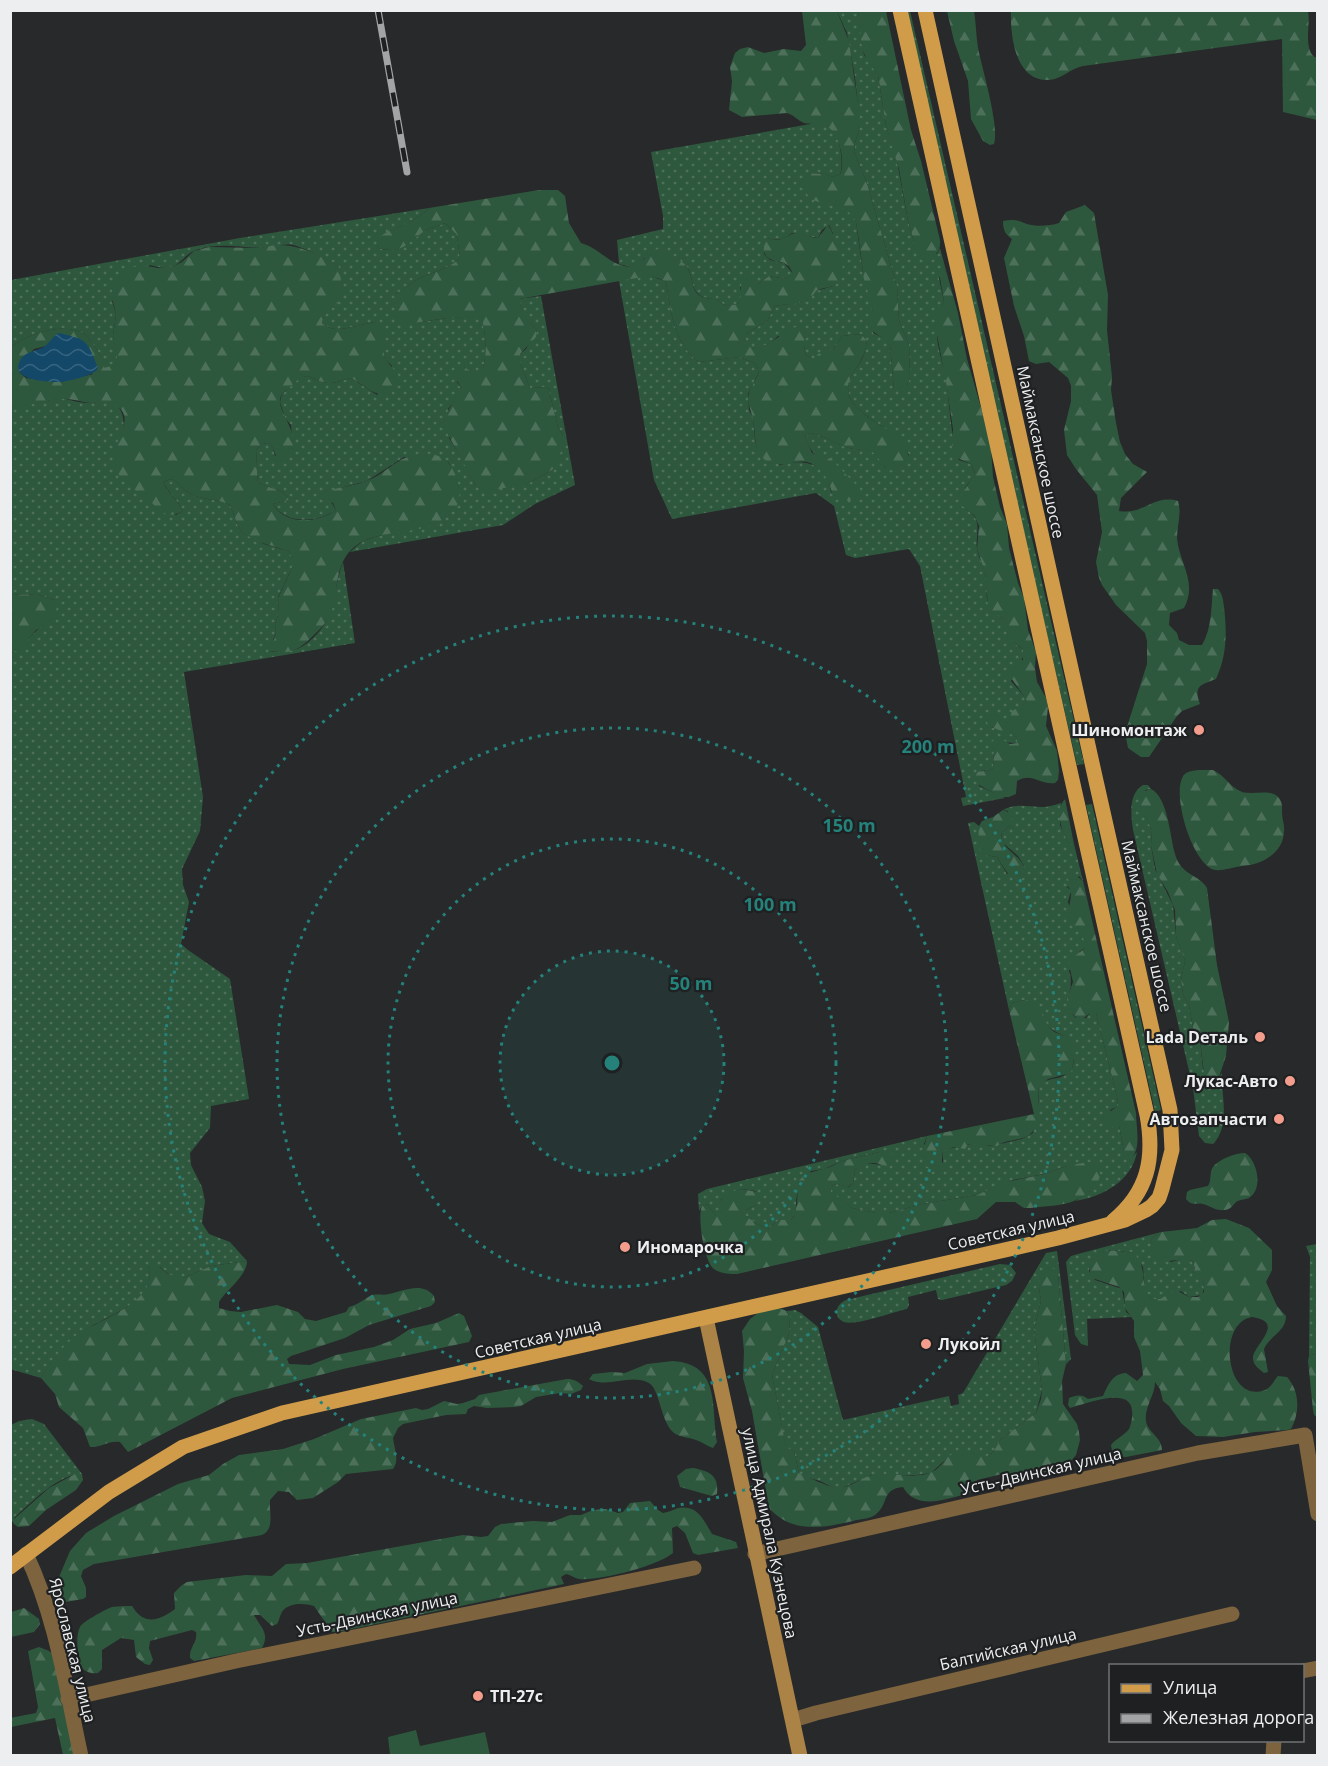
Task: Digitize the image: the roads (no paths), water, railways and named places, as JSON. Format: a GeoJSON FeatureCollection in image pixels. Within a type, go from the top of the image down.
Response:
{"type":"FeatureCollection","features":[{"type":"Feature","properties":{"kind":"main road"},"geometry":{"type":"LineString","coordinates":[[900,10],[1147,1115],[1151,1148],[1142,1185],[1133,1202],[1108,1225]]}},
{"type":"Feature","properties":{"kind":"main road","name":"Маймаксанское шоссе"},"geometry":{"type":"LineString","coordinates":[[925,10],[1095,782],[1170,1110],[1172,1150],[1159,1198],[1146,1210],[1108,1225]]}},
{"type":"Feature","properties":{"kind":"main road","name":"Советская улица"},"geometry":{"type":"LineString","coordinates":[[10,1567],[109,1492],[183,1447],[282,1413],[1108,1225]]}},
{"type":"Feature","properties":{"kind":"main road","name":"улица Адмирала Кузнецова"},"geometry":{"type":"LineString","coordinates":[[706,1318],[800,1755]]}},
{"type":"Feature","properties":{"kind":"street","name":"Усть-Двинская улица"},"geometry":{"type":"LineString","coordinates":[[755,1554],[1198,1454],[1305,1435],[1317,1514]]}},
{"type":"Feature","properties":{"kind":"street","name":"Ярославская улица"},"geometry":{"type":"LineString","coordinates":[[26,1554],[38,1578],[52,1627],[81,1755]]}},
{"type":"Feature","properties":{"kind":"street","name":"Усть-Двинская улица"},"geometry":{"type":"LineString","coordinates":[[68,1699],[236,1661],[694,1568]]}},
{"type":"Feature","properties":{"kind":"street","name":"Балтийская улица"},"geometry":{"type":"LineString","coordinates":[[793,1720],[1232,1614]]}},
{"type":"Feature","properties":{"kind":"water"},"geometry":{"type":"Polygon","coordinates":[[[59,333],[76,337],[88,346],[98,368],[96,371],[60,382],[47,382],[24,376],[18,366],[23,356],[45,346],[59,333]]]}},
{"type":"Feature","properties":{"kind":"railway"},"geometry":{"type":"LineString","coordinates":[[378,10],[407,172]]}},
{"type":"Feature","properties":{"kind":"place","name":"Шиномонтаж"},"geometry":{"type":"Point","coordinates":[1199,730]}},
{"type":"Feature","properties":{"kind":"place","name":"Lada Dеталь"},"geometry":{"type":"Point","coordinates":[1260,1037]}},
{"type":"Feature","properties":{"kind":"place","name":"Лукас-Авто"},"geometry":{"type":"Point","coordinates":[1290,1081]}},
{"type":"Feature","properties":{"kind":"place","name":"Автозапчасти"},"geometry":{"type":"Point","coordinates":[1279,1119]}},
{"type":"Feature","properties":{"kind":"place","name":"Иномарочка"},"geometry":{"type":"Point","coordinates":[625,1247]}},
{"type":"Feature","properties":{"kind":"place","name":"Лукойл"},"geometry":{"type":"Point","coordinates":[926,1344]}},
{"type":"Feature","properties":{"kind":"place","name":"ТП-27c"},"geometry":{"type":"Point","coordinates":[478,1696]}}]}
